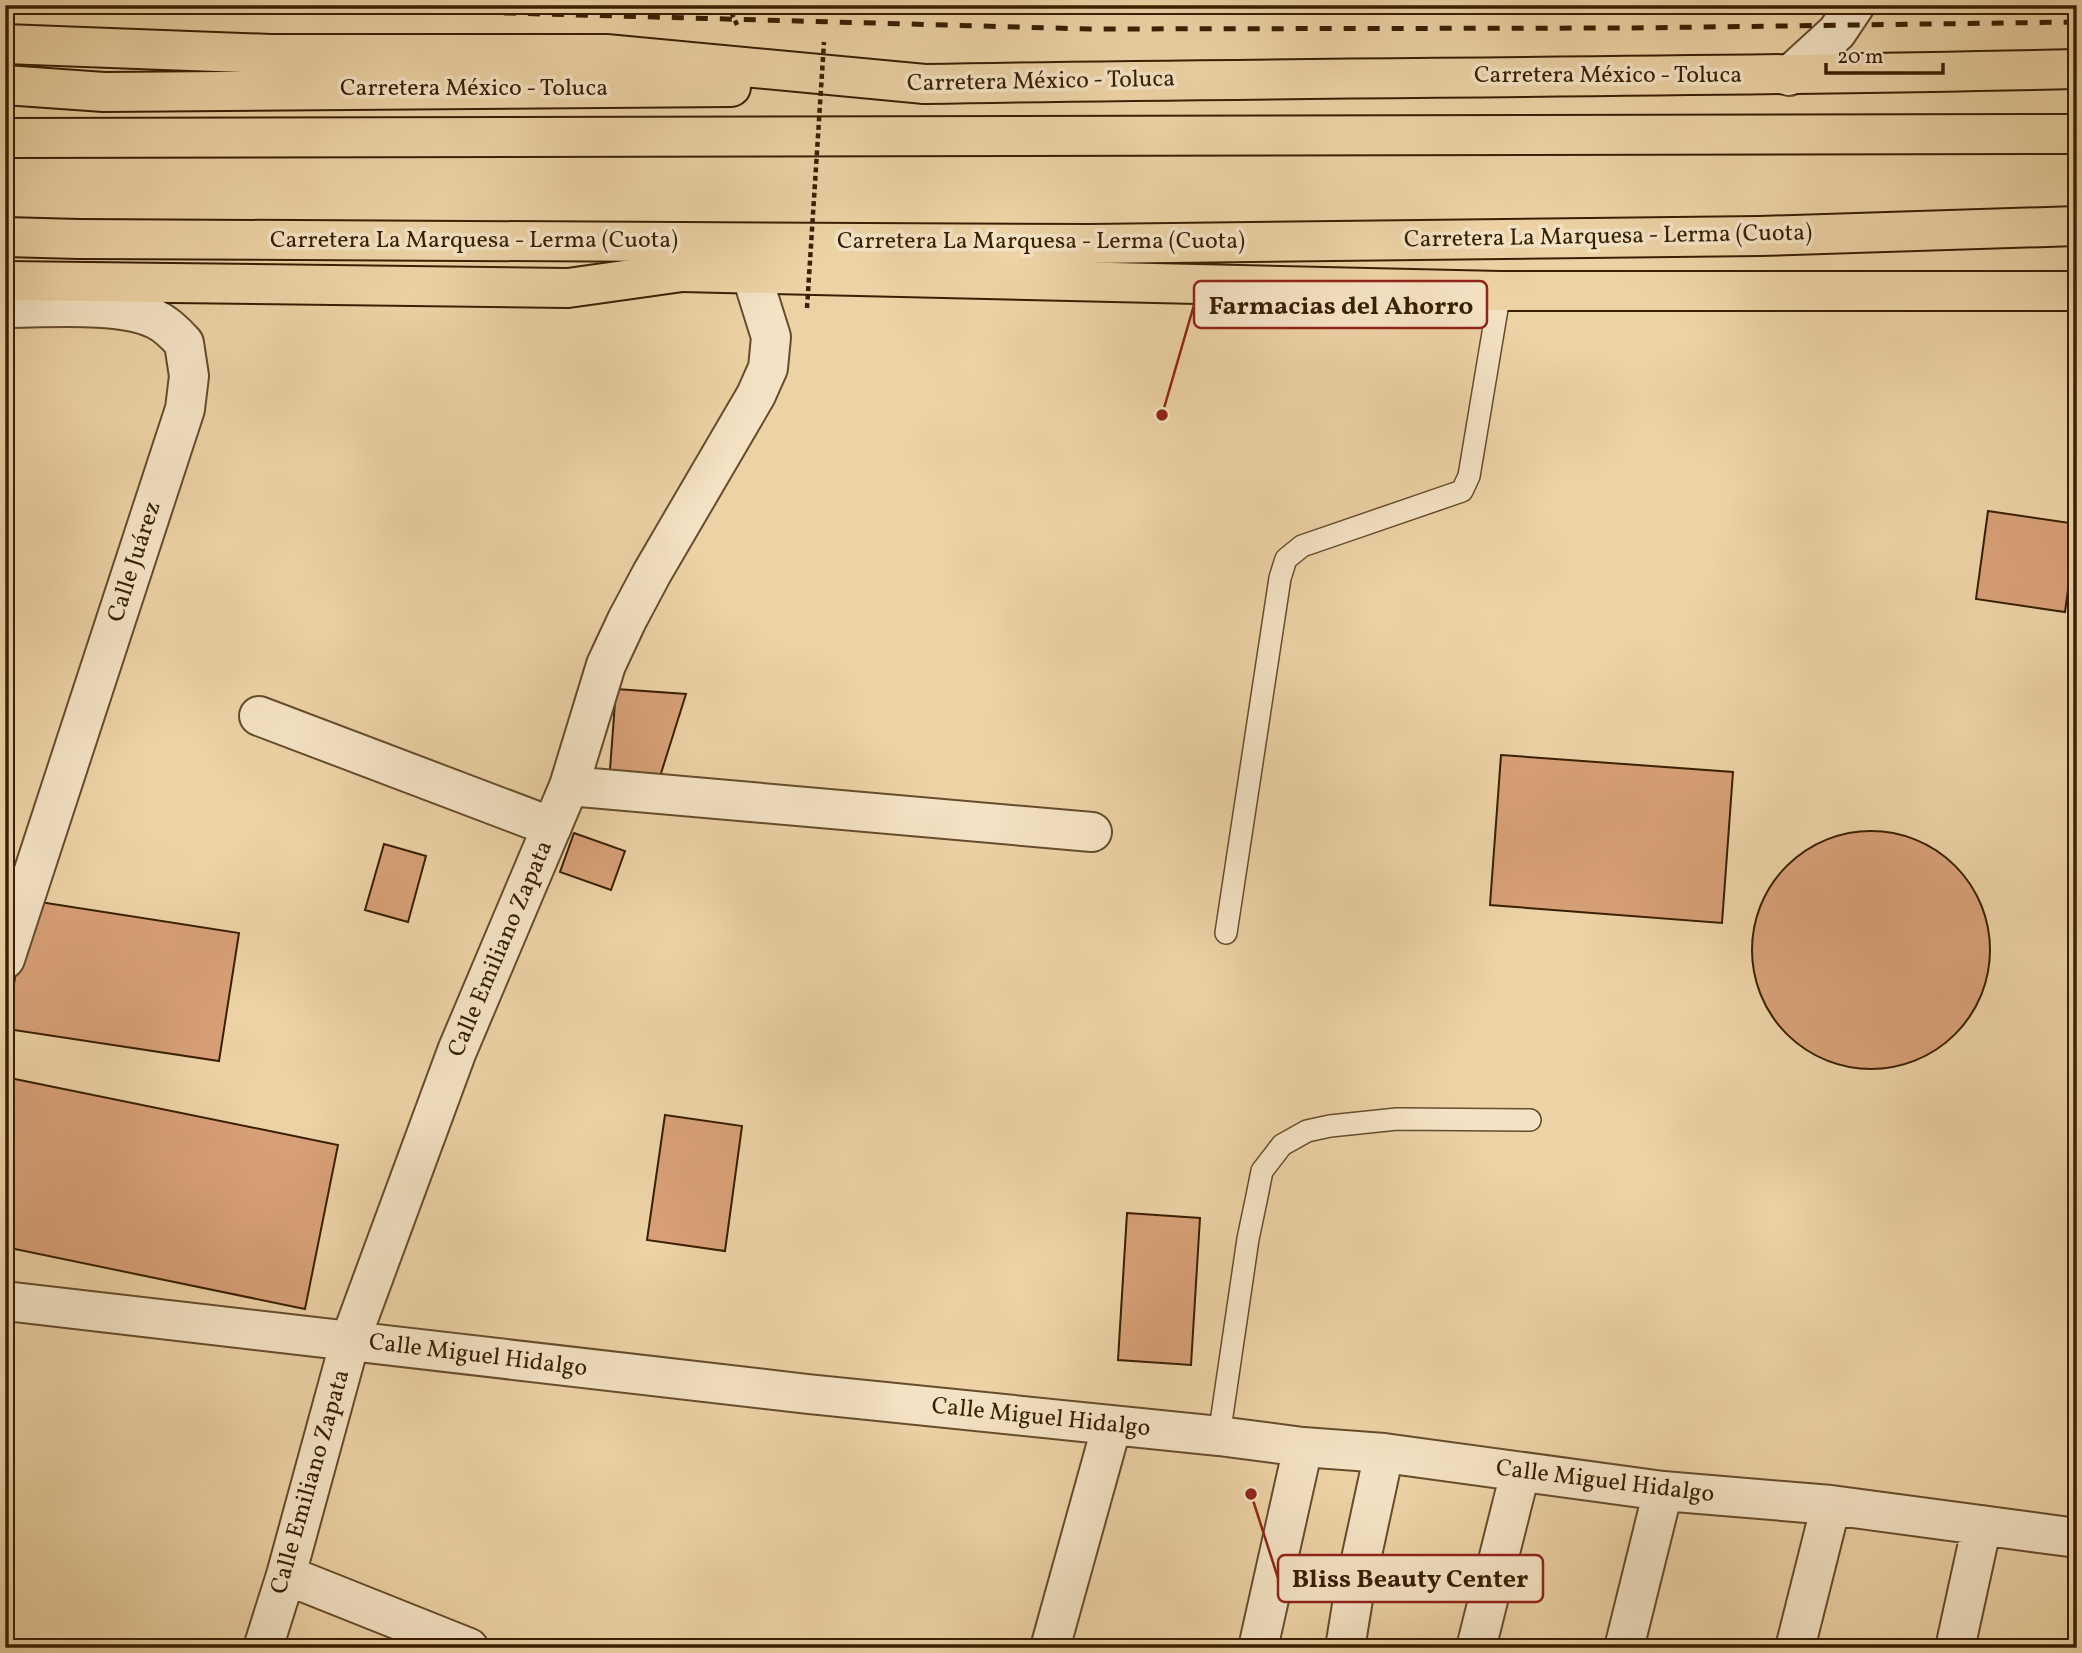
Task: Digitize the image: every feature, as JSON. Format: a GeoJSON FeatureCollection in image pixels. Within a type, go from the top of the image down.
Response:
{"type":"FeatureCollection","features":[{"type":"Feature","properties":{"kind":"main road"},"geometry":{"type":"LineString","coordinates":[[5,44],[271,54],[606,54],[925,84]]}},
{"type":"Feature","properties":{"kind":"main road","name":"Carretera México - Toluca"},"geometry":{"type":"LineString","coordinates":[[5,85],[103,92],[1268,78],[1789,76],[2077,69]]}},
{"type":"Feature","properties":{"kind":"main road"},"geometry":{"type":"LineString","coordinates":[[5,138],[2077,134]]}},
{"type":"Feature","properties":{"kind":"main road","name":"Carretera La Marquesa - Lerma (Cuota)"},"geometry":{"type":"LineString","coordinates":[[5,237],[1090,244],[1760,236],[2077,226]]}},
{"type":"Feature","properties":{"kind":"main road"},"geometry":{"type":"LineString","coordinates":[[5,266],[751,273],[1500,291],[2077,291]]}},
{"type":"Feature","properties":{"kind":"main road"},"geometry":{"type":"LineString","coordinates":[[5,281],[568,288],[682,272]]}},
{"type":"Feature","properties":{"kind":"street"},"geometry":{"type":"LineString","coordinates":[[1789,76],[1837,32],[1855,5]]}},
{"type":"Feature","properties":{"kind":"street","name":"Calle Emiliano Zapata"},"geometry":{"type":"LineString","coordinates":[[262,1648],[286,1574],[350,1341],[457,1051],[569,786],[606,665],[626,620],[756,395],[768,368],[771,337],[751,273]]}},
{"type":"Feature","properties":{"kind":"street","name":"Calle Juárez"},"geometry":{"type":"LineString","coordinates":[[5,308],[112,309],[133,311],[157,319],[184,343],[189,376],[185,409],[5,959]]}},
{"type":"Feature","properties":{"kind":"street"},"geometry":{"type":"LineString","coordinates":[[259,716],[552,827]]}},
{"type":"Feature","properties":{"kind":"street"},"geometry":{"type":"LineString","coordinates":[[569,786],[1092,832]]}},
{"type":"Feature","properties":{"kind":"street","name":"Calle Miguel Hidalgo"},"geometry":{"type":"LineString","coordinates":[[5,1301],[808,1394],[1384,1454],[1663,1491],[1831,1505],[2077,1538]]}},
{"type":"Feature","properties":{"kind":"street"},"geometry":{"type":"LineString","coordinates":[[1051,1648],[1112,1425]]}},
{"type":"Feature","properties":{"kind":"street"},"geometry":{"type":"LineString","coordinates":[[1258,1648],[1303,1447]]}},
{"type":"Feature","properties":{"kind":"street"},"geometry":{"type":"LineString","coordinates":[[1345,1648],[1355,1587],[1384,1454]]}},
{"type":"Feature","properties":{"kind":"street"},"geometry":{"type":"LineString","coordinates":[[1476,1648],[1520,1474]]}},
{"type":"Feature","properties":{"kind":"street"},"geometry":{"type":"LineString","coordinates":[[1624,1648],[1663,1491]]}},
{"type":"Feature","properties":{"kind":"street"},"geometry":{"type":"LineString","coordinates":[[1795,1648],[1831,1505]]}},
{"type":"Feature","properties":{"kind":"street"},"geometry":{"type":"LineString","coordinates":[[1955,1648],[1982,1525]]}},
{"type":"Feature","properties":{"kind":"street"},"geometry":{"type":"LineString","coordinates":[[286,1574],[469,1648]]}},
{"type":"Feature","properties":{"kind":"lane"},"geometry":{"type":"LineString","coordinates":[[1226,933],[1280,578],[1286,559],[1302,546],[1462,491],[1469,476],[1500,291]]}},
{"type":"Feature","properties":{"kind":"lane"},"geometry":{"type":"LineString","coordinates":[[1219,1436],[1248,1240],[1262,1171],[1282,1145],[1307,1131],[1357,1123],[1397,1119],[1530,1120]]}},
{"type":"Feature","properties":{"kind":"path"},"geometry":{"type":"LineString","coordinates":[[807,308],[824,42]]}},
{"type":"Feature","properties":{"kind":"building"},"geometry":{"type":"Polygon","coordinates":[[[1988,511],[2077,524],[2065,612],[1976,599],[1988,511]]]}},
{"type":"Feature","properties":{"kind":"building"},"geometry":{"type":"Polygon","coordinates":[[[616,689],[686,694],[657,786],[609,783],[616,689]]]}},
{"type":"Feature","properties":{"kind":"building"},"geometry":{"type":"Polygon","coordinates":[[[1501,755],[1733,772],[1722,923],[1490,905],[1501,755]]]}},
{"type":"Feature","properties":{"kind":"building"},"geometry":{"type":"Polygon","coordinates":[[[1859,831],[1883,831],[1906,836],[1927,845],[1947,858],[1963,874],[1985,915],[1990,950],[1988,973],[1981,996],[1963,1026],[1947,1042],[1906,1064],[1883,1069],[1859,1069],[1836,1064],[1815,1055],[1795,1042],[1779,1026],[1757,985],[1752,962],[1752,938],[1757,915],[1766,894],[1779,874],[1795,858],[1836,836],[1859,831]]]}},
{"type":"Feature","properties":{"kind":"building"},"geometry":{"type":"Polygon","coordinates":[[[574,833],[625,851],[611,890],[560,872],[574,833]]]}},
{"type":"Feature","properties":{"kind":"building"},"geometry":{"type":"Polygon","coordinates":[[[384,844],[426,856],[408,922],[365,910],[384,844]]]}},
{"type":"Feature","properties":{"kind":"building"},"geometry":{"type":"Polygon","coordinates":[[[27,900],[239,933],[219,1061],[7,1029],[27,900]]]}},
{"type":"Feature","properties":{"kind":"building"},"geometry":{"type":"Polygon","coordinates":[[[5,1077],[338,1145],[305,1309],[5,1247],[5,1077]]]}},
{"type":"Feature","properties":{"kind":"building"},"geometry":{"type":"Polygon","coordinates":[[[665,1115],[742,1126],[725,1251],[647,1240],[665,1115]]]}},
{"type":"Feature","properties":{"kind":"building"},"geometry":{"type":"Polygon","coordinates":[[[1127,1213],[1200,1218],[1191,1365],[1118,1360],[1127,1213]]]}},
{"type":"Feature","properties":{"kind":"railway"},"geometry":{"type":"LineString","coordinates":[[216,5],[1090,29],[1632,28],[2077,22]]}},
{"type":"Feature","properties":{"kind":"railway"},"geometry":{"type":"LineString","coordinates":[[1010,5],[1680,5]]}},
{"type":"Feature","properties":{"kind":"place","name":"Farmacias del Ahorro"},"geometry":{"type":"Point","coordinates":[1162,415]}},
{"type":"Feature","properties":{"kind":"place","name":"Bliss Beauty Center"},"geometry":{"type":"Point","coordinates":[1251,1494]}}]}
